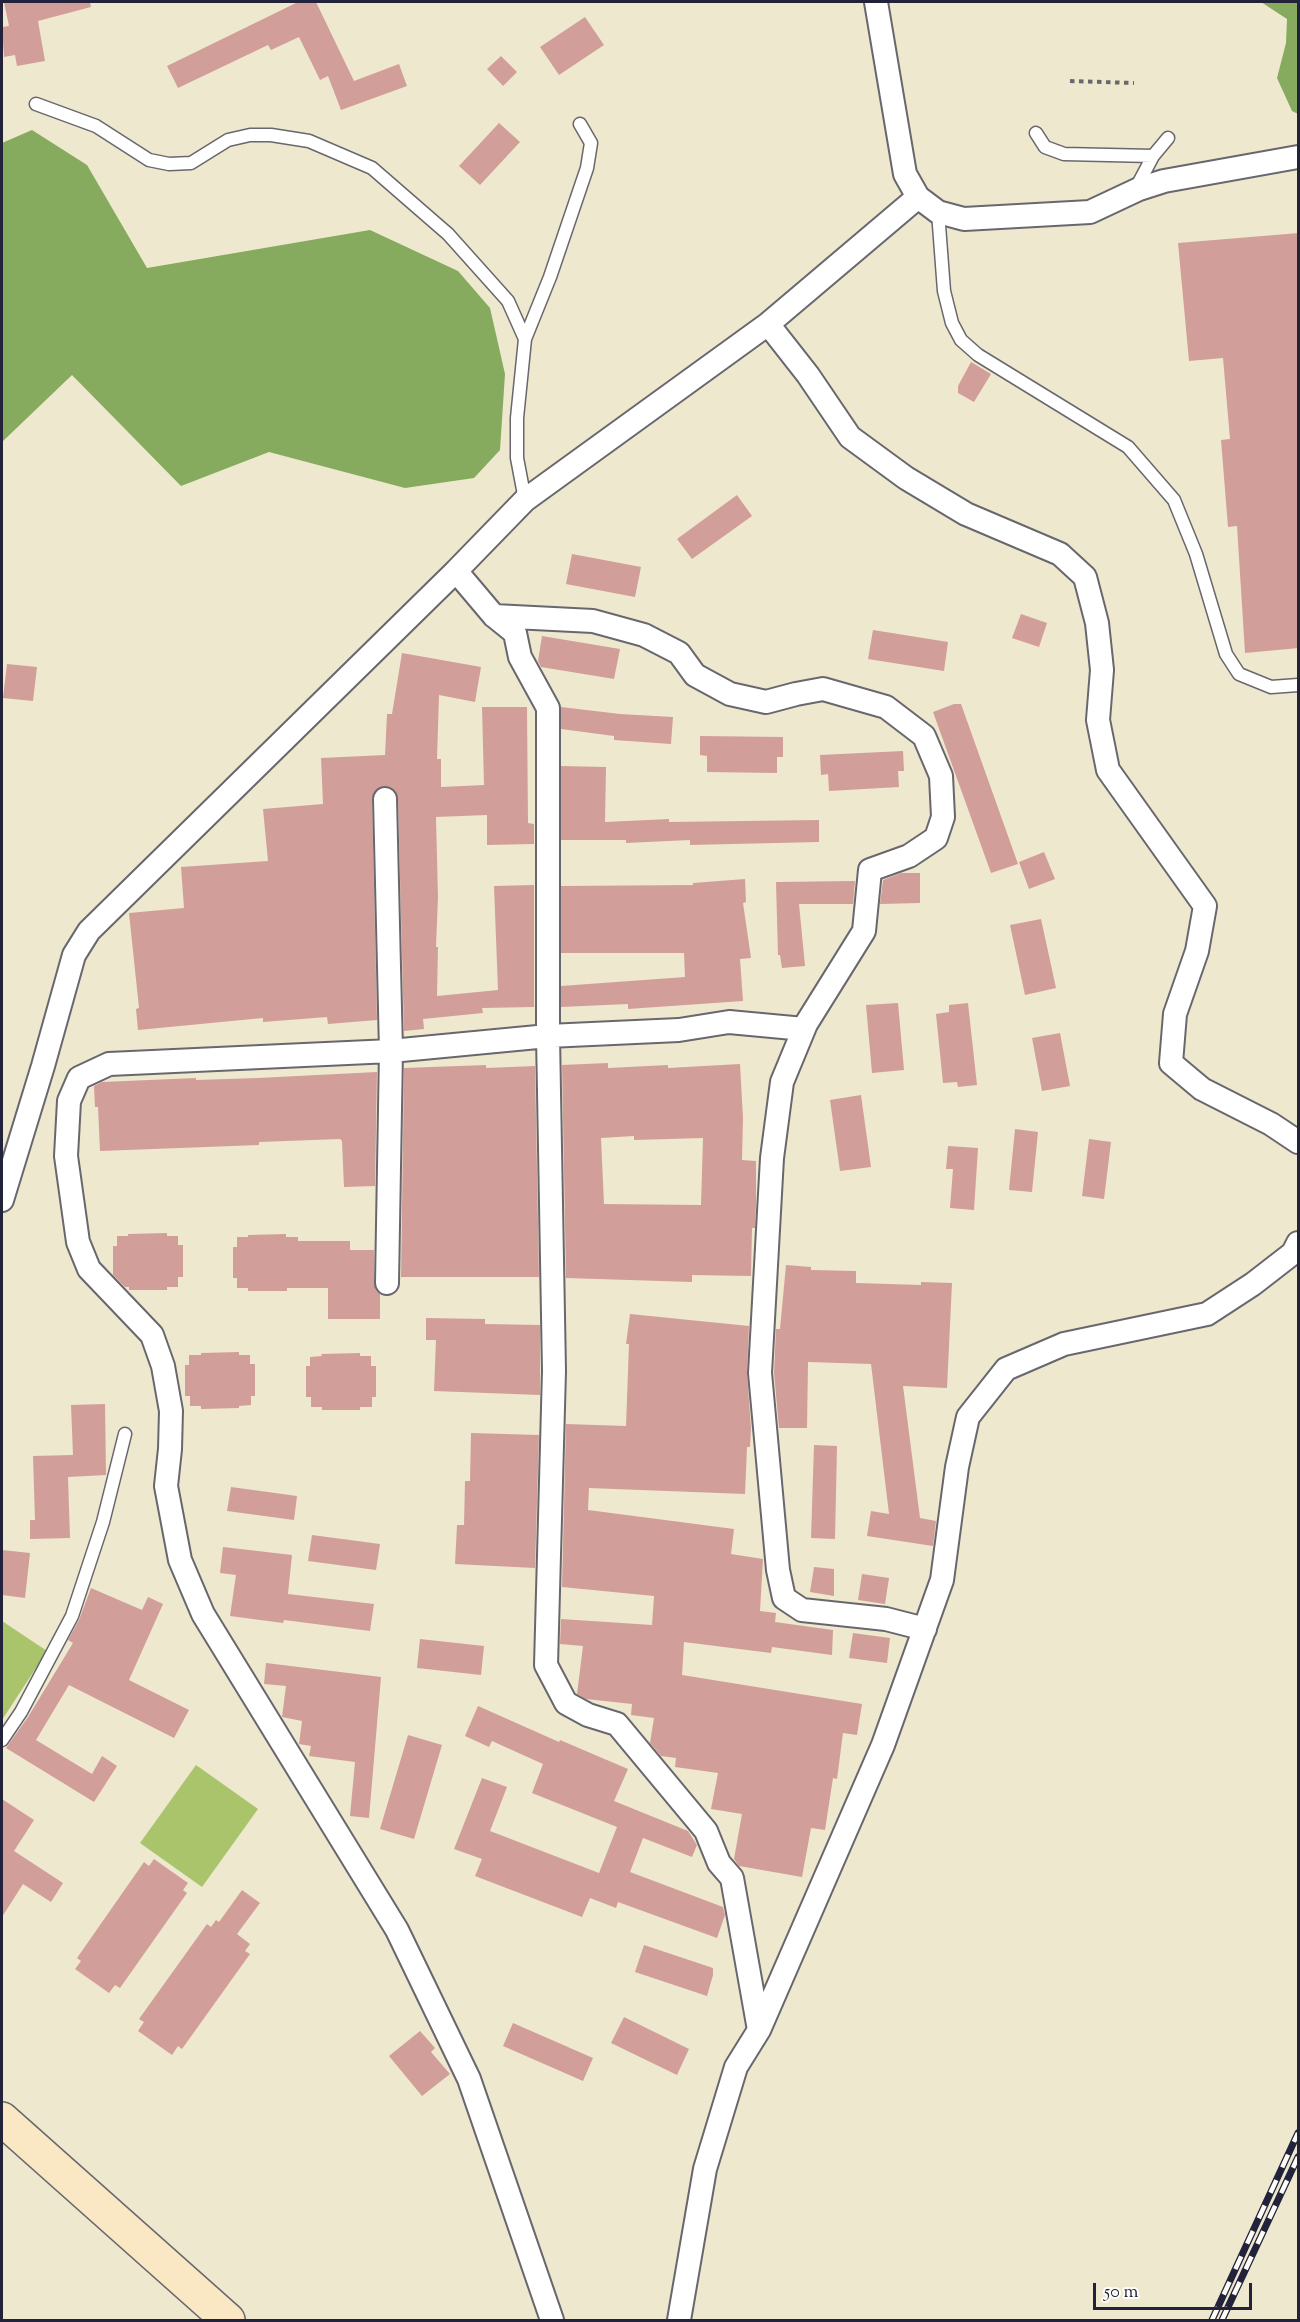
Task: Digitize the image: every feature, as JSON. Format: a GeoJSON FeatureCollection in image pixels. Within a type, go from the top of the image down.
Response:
{"type":"FeatureCollection","features":[{"type":"Feature","properties":{"kind":"street"},"geometry":{"type":"LineString","coordinates":[[876,2],[905,174],[918,197],[938,212],[964,219],[1090,212],[1135,190],[1164,181],[1298,157]]}},
{"type":"Feature","properties":{"kind":"street"},"geometry":{"type":"LineString","coordinates":[[2,1200],[74,955],[88,932],[456,572],[525,500],[768,324],[918,197]]}},
{"type":"Feature","properties":{"kind":"street"},"geometry":{"type":"LineString","coordinates":[[768,324],[808,375],[850,437],[906,478],[966,514],[1060,554],[1085,577],[1097,623],[1102,670],[1098,720],[1108,770],[1205,906],[1197,951],[1175,1014],[1171,1064],[1202,1089],[1271,1124],[1299,1142]]}},
{"type":"Feature","properties":{"kind":"street"},"geometry":{"type":"LineString","coordinates":[[456,572],[494,616],[515,633],[520,657],[548,708],[548,1036],[554,1371],[546,1665],[566,1703],[588,1715],[616,1724],[706,1831],[719,1863],[732,1878],[759,2030]]}},
{"type":"Feature","properties":{"kind":"street"},"geometry":{"type":"LineString","coordinates":[[494,616],[593,621],[644,635],[679,653],[695,675],[730,694],[766,702],[823,689],[886,707],[924,736],[941,776],[943,817],[936,838],[909,856],[870,870],[864,930],[804,1029],[782,1082],[775,1136],[760,1373],[778,1570],[784,1598],[802,1610],[886,1619],[925,1629]]}},
{"type":"Feature","properties":{"kind":"street"},"geometry":{"type":"LineString","coordinates":[[385,799],[391,1051],[387,1284]]}},
{"type":"Feature","properties":{"kind":"street"},"geometry":{"type":"LineString","coordinates":[[552,2320],[469,2079],[403,1940],[203,1614],[180,1560],[166,1486],[171,1411],[163,1366],[152,1335],[89,1269],[78,1242],[66,1155],[69,1101],[79,1078],[109,1064],[391,1051],[548,1036],[679,1030],[729,1022],[804,1029]]}},
{"type":"Feature","properties":{"kind":"street"},"geometry":{"type":"LineString","coordinates":[[679,2320],[705,2169],[736,2067],[759,2030],[883,1745],[942,1580],[957,1467],[968,1417],[1006,1369],[1064,1344],[1207,1314],[1253,1284],[1293,1253],[1299,1243]]}},
{"type":"Feature","properties":{"kind":"street"},"geometry":{"type":"LineString","coordinates":[[2,2119],[228,2320]]}},
{"type":"Feature","properties":{"kind":"lane"},"geometry":{"type":"LineString","coordinates":[[36,104],[96,126],[148,160],[169,165],[191,163],[228,140],[250,135],[271,135],[309,141],[372,168],[448,234],[508,302],[525,339]]}},
{"type":"Feature","properties":{"kind":"lane"},"geometry":{"type":"LineString","coordinates":[[525,500],[517,458],[517,428],[525,339],[550,277],[587,168],[591,143],[580,124]]}},
{"type":"Feature","properties":{"kind":"lane"},"geometry":{"type":"LineString","coordinates":[[1036,133],[1045,147],[1064,154],[1153,156]]}},
{"type":"Feature","properties":{"kind":"lane"},"geometry":{"type":"LineString","coordinates":[[1135,190],[1153,156],[1168,138]]}},
{"type":"Feature","properties":{"kind":"lane"},"geometry":{"type":"LineString","coordinates":[[938,212],[944,291],[952,323],[961,340],[978,355],[1128,447],[1174,500],[1196,554],[1226,654],[1239,674],[1271,687],[1299,685]]}},
{"type":"Feature","properties":{"kind":"lane"},"geometry":{"type":"LineString","coordinates":[[2,1740],[21,1712],[72,1616],[103,1522],[125,1434]]}},
{"type":"Feature","properties":{"kind":"path"},"geometry":{"type":"LineString","coordinates":[[1070,81],[1134,83]]}},
{"type":"Feature","properties":{"kind":"green space"},"geometry":{"type":"Polygon","coordinates":[[[1261,2],[1298,2],[1298,114],[1292,111],[1277,78],[1286,43],[1287,19],[1261,2]]]}},
{"type":"Feature","properties":{"kind":"green space"},"geometry":{"type":"Polygon","coordinates":[[[32,130],[87,165],[147,268],[370,230],[458,271],[490,308],[505,374],[500,450],[474,478],[405,488],[269,452],[181,486],[72,375],[2,442],[2,143],[32,130]]]}},
{"type":"Feature","properties":{"kind":"green space"},"geometry":{"type":"Polygon","coordinates":[[[2,1621],[47,1651],[2,1720],[2,1621]]]}},
{"type":"Feature","properties":{"kind":"green space"},"geometry":{"type":"Polygon","coordinates":[[[196,1765],[258,1809],[202,1887],[140,1843],[196,1765]]]}},
{"type":"Feature","properties":{"kind":"building"},"geometry":{"type":"Polygon","coordinates":[[[4,2],[90,2],[91,7],[38,21],[45,61],[17,66],[15,55],[4,57],[2,27],[9,26],[4,2]]]}},
{"type":"Feature","properties":{"kind":"building"},"geometry":{"type":"Polygon","coordinates":[[[298,2],[316,2],[354,81],[399,64],[407,86],[341,110],[328,76],[320,80],[299,37],[271,50],[268,45],[178,88],[167,66],[298,2]]]}},
{"type":"Feature","properties":{"kind":"building"},"geometry":{"type":"Polygon","coordinates":[[[585,17],[604,45],[559,75],[540,47],[585,17]]]}},
{"type":"Feature","properties":{"kind":"building"},"geometry":{"type":"Polygon","coordinates":[[[501,56],[517,72],[503,86],[487,69],[501,56]]]}},
{"type":"Feature","properties":{"kind":"building"},"geometry":{"type":"Polygon","coordinates":[[[499,123],[520,142],[480,185],[459,166],[499,123]]]}},
{"type":"Feature","properties":{"kind":"building"},"geometry":{"type":"Polygon","coordinates":[[[1299,233],[1299,648],[1245,653],[1237,526],[1228,527],[1221,440],[1230,439],[1223,358],[1189,361],[1178,243],[1299,233]]]}},
{"type":"Feature","properties":{"kind":"building"},"geometry":{"type":"Polygon","coordinates":[[[971,362],[991,374],[974,402],[958,393],[958,386],[971,362]]]}},
{"type":"Feature","properties":{"kind":"building"},"geometry":{"type":"Polygon","coordinates":[[[737,495],[752,516],[692,559],[677,539],[737,495]]]}},
{"type":"Feature","properties":{"kind":"building"},"geometry":{"type":"Polygon","coordinates":[[[572,554],[641,567],[635,597],[566,584],[572,554]]]}},
{"type":"Feature","properties":{"kind":"building"},"geometry":{"type":"Polygon","coordinates":[[[1021,614],[1047,623],[1039,647],[1012,638],[1021,614]]]}},
{"type":"Feature","properties":{"kind":"building"},"geometry":{"type":"Polygon","coordinates":[[[873,630],[948,642],[944,671],[868,659],[873,630]]]}},
{"type":"Feature","properties":{"kind":"building"},"geometry":{"type":"Polygon","coordinates":[[[542,636],[620,649],[614,679],[541,667],[538,661],[542,636]]]}},
{"type":"Feature","properties":{"kind":"building"},"geometry":{"type":"Polygon","coordinates":[[[402,653],[481,667],[475,702],[439,695],[437,759],[441,759],[441,787],[484,785],[482,707],[527,707],[528,823],[534,824],[534,844],[487,845],[487,815],[436,817],[437,996],[498,990],[494,886],[534,885],[534,1007],[482,1008],[483,1013],[423,1019],[424,1029],[404,1031],[398,799],[392,788],[384,786],[374,792],[372,799],[377,1020],[328,1024],[327,1017],[263,1022],[263,1018],[138,1030],[136,1009],[139,1008],[129,913],[184,908],[181,867],[268,861],[263,809],[323,804],[321,758],[385,755],[387,714],[392,714],[402,653]]]}},
{"type":"Feature","properties":{"kind":"building"},"geometry":{"type":"Polygon","coordinates":[[[7,664],[37,667],[33,701],[3,698],[7,664]]]}},
{"type":"Feature","properties":{"kind":"building"},"geometry":{"type":"Polygon","coordinates":[[[954,704],[961,704],[1018,864],[991,873],[933,712],[954,704]]]}},
{"type":"Feature","properties":{"kind":"building"},"geometry":{"type":"Polygon","coordinates":[[[561,707],[673,717],[671,744],[614,740],[614,736],[561,729],[561,707]]]}},
{"type":"Feature","properties":{"kind":"building"},"geometry":{"type":"Polygon","coordinates":[[[700,736],[783,737],[783,757],[777,757],[777,773],[707,772],[707,756],[700,755],[700,736]]]}},
{"type":"Feature","properties":{"kind":"building"},"geometry":{"type":"Polygon","coordinates":[[[903,751],[904,771],[898,771],[899,787],[829,791],[828,774],[821,775],[820,755],[903,751]]]}},
{"type":"Feature","properties":{"kind":"building"},"geometry":{"type":"Polygon","coordinates":[[[561,766],[606,767],[605,822],[669,819],[669,822],[819,820],[819,842],[690,845],[690,840],[626,843],[626,840],[561,840],[561,766]]]}},
{"type":"Feature","properties":{"kind":"building"},"geometry":{"type":"Polygon","coordinates":[[[1044,852],[1055,879],[1029,889],[1019,862],[1044,852]]]}},
{"type":"Feature","properties":{"kind":"building"},"geometry":{"type":"Polygon","coordinates":[[[901,873],[920,873],[920,903],[880,904],[883,880],[901,873]]]}},
{"type":"Feature","properties":{"kind":"building"},"geometry":{"type":"Polygon","coordinates":[[[745,879],[746,902],[743,903],[751,958],[740,959],[743,1001],[628,1009],[628,1004],[561,1007],[561,986],[685,977],[684,953],[561,953],[561,886],[693,885],[693,883],[745,879]]]}},
{"type":"Feature","properties":{"kind":"building"},"geometry":{"type":"Polygon","coordinates":[[[855,881],[853,904],[799,904],[805,966],[782,968],[780,955],[778,955],[776,882],[855,881]]]}},
{"type":"Feature","properties":{"kind":"building"},"geometry":{"type":"Polygon","coordinates":[[[1041,919],[1056,988],[1025,995],[1010,925],[1041,919]]]}},
{"type":"Feature","properties":{"kind":"building"},"geometry":{"type":"Polygon","coordinates":[[[898,1003],[904,1070],[872,1073],[866,1005],[898,1003]]]}},
{"type":"Feature","properties":{"kind":"building"},"geometry":{"type":"Polygon","coordinates":[[[968,1003],[977,1085],[958,1087],[957,1082],[943,1083],[936,1014],[949,1012],[949,1005],[968,1003]]]}},
{"type":"Feature","properties":{"kind":"building"},"geometry":{"type":"Polygon","coordinates":[[[1060,1033],[1070,1086],[1042,1091],[1032,1038],[1060,1033]]]}},
{"type":"Feature","properties":{"kind":"building"},"geometry":{"type":"Polygon","coordinates":[[[608,1063],[608,1068],[668,1065],[668,1068],[740,1064],[743,1118],[742,1160],[756,1161],[755,1228],[752,1228],[751,1276],[692,1275],[692,1282],[566,1278],[562,1065],[608,1063]],[[634,1136],[601,1138],[604,1204],[701,1205],[703,1138],[634,1140],[634,1136]]]}},
{"type":"Feature","properties":{"kind":"building"},"geometry":{"type":"Polygon","coordinates":[[[486,1065],[486,1068],[535,1066],[539,1277],[401,1277],[404,1068],[486,1065]]]}},
{"type":"Feature","properties":{"kind":"building"},"geometry":{"type":"Polygon","coordinates":[[[377,1072],[375,1186],[344,1187],[342,1141],[340,1139],[259,1142],[259,1145],[100,1151],[98,1107],[95,1107],[94,1086],[102,1082],[377,1072]]]}},
{"type":"Feature","properties":{"kind":"building"},"geometry":{"type":"Polygon","coordinates":[[[861,1095],[871,1167],[840,1171],[830,1100],[861,1095]]]}},
{"type":"Feature","properties":{"kind":"building"},"geometry":{"type":"Polygon","coordinates":[[[1015,1129],[1038,1132],[1032,1192],[1009,1190],[1015,1129]]]}},
{"type":"Feature","properties":{"kind":"building"},"geometry":{"type":"Polygon","coordinates":[[[1089,1139],[1111,1142],[1104,1199],[1082,1196],[1089,1139]]]}},
{"type":"Feature","properties":{"kind":"building"},"geometry":{"type":"Polygon","coordinates":[[[948,1146],[978,1148],[974,1210],[950,1208],[953,1169],[946,1169],[948,1146]]]}},
{"type":"Feature","properties":{"kind":"building"},"geometry":{"type":"Polygon","coordinates":[[[167,1233],[167,1236],[178,1236],[178,1245],[183,1245],[183,1277],[178,1277],[178,1287],[167,1287],[167,1290],[129,1290],[129,1287],[125,1287],[113,1275],[113,1246],[117,1246],[117,1236],[167,1233]]]}},
{"type":"Feature","properties":{"kind":"building"},"geometry":{"type":"Polygon","coordinates":[[[286,1234],[286,1237],[298,1237],[298,1241],[350,1241],[350,1250],[374,1250],[374,1283],[380,1294],[380,1319],[328,1319],[328,1288],[248,1291],[248,1288],[237,1288],[237,1278],[233,1278],[233,1247],[237,1247],[237,1237],[286,1234]]]}},
{"type":"Feature","properties":{"kind":"building"},"geometry":{"type":"Polygon","coordinates":[[[786,1265],[811,1267],[811,1270],[856,1271],[856,1283],[921,1285],[921,1282],[952,1283],[947,1388],[903,1386],[920,1518],[936,1521],[933,1546],[867,1536],[871,1511],[889,1514],[871,1364],[808,1362],[807,1428],[779,1428],[774,1373],[776,1329],[780,1329],[786,1265]]]}},
{"type":"Feature","properties":{"kind":"building"},"geometry":{"type":"Polygon","coordinates":[[[630,1314],[749,1326],[747,1374],[751,1428],[750,1447],[747,1447],[745,1494],[589,1488],[588,1510],[734,1529],[731,1554],[763,1559],[760,1611],[776,1613],[775,1622],[833,1630],[832,1655],[772,1647],[771,1653],[684,1642],[682,1675],[862,1704],[857,1735],[843,1733],[837,1779],[833,1778],[825,1830],[811,1828],[802,1877],[739,1866],[734,1859],[742,1814],[711,1809],[718,1773],[675,1767],[676,1758],[661,1756],[650,1743],[654,1718],[631,1715],[632,1704],[586,1699],[577,1694],[583,1646],[560,1644],[561,1619],[652,1625],[654,1596],[562,1587],[566,1424],[626,1426],[629,1344],[626,1344],[630,1314]]]}},
{"type":"Feature","properties":{"kind":"building"},"geometry":{"type":"Polygon","coordinates":[[[426,1318],[485,1319],[485,1324],[540,1325],[540,1395],[434,1391],[436,1340],[426,1340],[426,1318]]]}},
{"type":"Feature","properties":{"kind":"building"},"geometry":{"type":"Polygon","coordinates":[[[239,1352],[239,1355],[250,1355],[250,1364],[255,1364],[255,1396],[251,1396],[251,1405],[239,1406],[239,1408],[201,1409],[201,1406],[190,1406],[190,1396],[185,1396],[185,1365],[189,1365],[189,1355],[239,1352]]]}},
{"type":"Feature","properties":{"kind":"building"},"geometry":{"type":"Polygon","coordinates":[[[360,1353],[360,1356],[371,1356],[371,1366],[376,1366],[376,1397],[372,1397],[372,1407],[360,1407],[360,1410],[322,1410],[322,1407],[311,1407],[311,1397],[306,1397],[306,1366],[310,1366],[310,1357],[322,1356],[321,1354],[360,1353]]]}},
{"type":"Feature","properties":{"kind":"building"},"geometry":{"type":"Polygon","coordinates":[[[105,1404],[106,1475],[68,1477],[70,1538],[30,1539],[30,1520],[35,1520],[33,1456],[73,1455],[71,1405],[105,1404]]]}},
{"type":"Feature","properties":{"kind":"building"},"geometry":{"type":"Polygon","coordinates":[[[471,1433],[539,1435],[535,1568],[455,1564],[457,1525],[464,1525],[465,1481],[470,1481],[471,1433]]]}},
{"type":"Feature","properties":{"kind":"building"},"geometry":{"type":"Polygon","coordinates":[[[814,1445],[837,1446],[835,1539],[811,1538],[814,1445]]]}},
{"type":"Feature","properties":{"kind":"building"},"geometry":{"type":"Polygon","coordinates":[[[231,1487],[297,1496],[294,1520],[227,1511],[231,1487]]]}},
{"type":"Feature","properties":{"kind":"building"},"geometry":{"type":"Polygon","coordinates":[[[312,1535],[380,1544],[376,1570],[308,1561],[312,1535]]]}},
{"type":"Feature","properties":{"kind":"building"},"geometry":{"type":"Polygon","coordinates":[[[223,1547],[292,1555],[288,1594],[374,1604],[370,1631],[230,1616],[236,1575],[220,1573],[223,1547]]]}},
{"type":"Feature","properties":{"kind":"building"},"geometry":{"type":"Polygon","coordinates":[[[2,1550],[30,1553],[25,1598],[2,1595],[2,1550]]]}},
{"type":"Feature","properties":{"kind":"building"},"geometry":{"type":"Polygon","coordinates":[[[814,1567],[834,1569],[834,1596],[810,1592],[814,1567]]]}},
{"type":"Feature","properties":{"kind":"building"},"geometry":{"type":"Polygon","coordinates":[[[862,1574],[889,1578],[885,1604],[858,1600],[862,1574]]]}},
{"type":"Feature","properties":{"kind":"building"},"geometry":{"type":"Polygon","coordinates":[[[91,1588],[142,1610],[148,1597],[163,1604],[129,1680],[189,1710],[174,1738],[69,1685],[36,1740],[92,1774],[102,1756],[117,1766],[94,1802],[6,1748],[28,1717],[73,1643],[68,1640],[79,1620],[91,1588]]]}},
{"type":"Feature","properties":{"kind":"building"},"geometry":{"type":"Polygon","coordinates":[[[853,1633],[890,1638],[887,1663],[849,1658],[853,1633]]]}},
{"type":"Feature","properties":{"kind":"building"},"geometry":{"type":"Polygon","coordinates":[[[420,1639],[484,1646],[481,1675],[417,1668],[420,1639]]]}},
{"type":"Feature","properties":{"kind":"building"},"geometry":{"type":"Polygon","coordinates":[[[266,1663],[381,1677],[369,1818],[350,1816],[355,1762],[309,1756],[311,1746],[299,1744],[302,1721],[282,1717],[286,1686],[264,1684],[266,1663]]]}},
{"type":"Feature","properties":{"kind":"building"},"geometry":{"type":"Polygon","coordinates":[[[478,1706],[559,1742],[560,1740],[628,1769],[614,1801],[688,1831],[697,1845],[692,1857],[643,1838],[630,1872],[723,1907],[725,1915],[717,1938],[618,1902],[616,1908],[590,1898],[582,1917],[475,1876],[482,1859],[454,1849],[482,1778],[507,1787],[490,1831],[599,1873],[617,1827],[532,1793],[543,1764],[492,1741],[489,1747],[465,1736],[478,1706]]]}},
{"type":"Feature","properties":{"kind":"building"},"geometry":{"type":"Polygon","coordinates":[[[408,1735],[442,1745],[414,1839],[380,1829],[408,1735]]]}},
{"type":"Feature","properties":{"kind":"building"},"geometry":{"type":"Polygon","coordinates":[[[2,1799],[34,1820],[14,1851],[63,1883],[51,1902],[23,1884],[2,1917],[2,1799]]]}},
{"type":"Feature","properties":{"kind":"building"},"geometry":{"type":"Polygon","coordinates":[[[154,1859],[188,1883],[183,1890],[187,1893],[120,1988],[115,1985],[109,1993],[75,1969],[81,1961],[77,1958],[144,1862],[149,1866],[154,1859]]]}},
{"type":"Feature","properties":{"kind":"building"},"geometry":{"type":"Polygon","coordinates":[[[242,1890],[260,1903],[237,1934],[250,1944],[245,1951],[250,1954],[182,2049],[178,2046],[172,2055],[138,2031],[144,2022],[139,2019],[207,1924],[211,1927],[216,1920],[219,1922],[242,1890]]]}},
{"type":"Feature","properties":{"kind":"building"},"geometry":{"type":"Polygon","coordinates":[[[644,1945],[713,1968],[707,1996],[635,1972],[644,1945]]]}},
{"type":"Feature","properties":{"kind":"building"},"geometry":{"type":"Polygon","coordinates":[[[624,2017],[689,2049],[677,2075],[611,2043],[624,2017]]]}},
{"type":"Feature","properties":{"kind":"building"},"geometry":{"type":"Polygon","coordinates":[[[513,2023],[593,2058],[583,2081],[503,2046],[513,2023]]]}},
{"type":"Feature","properties":{"kind":"building"},"geometry":{"type":"Polygon","coordinates":[[[420,2031],[435,2048],[431,2052],[450,2074],[422,2096],[389,2056],[420,2031]]]}},
{"type":"Feature","properties":{"kind":"railway"},"geometry":{"type":"LineString","coordinates":[[1212,2320],[1298,2133]]}},
{"type":"Feature","properties":{"kind":"railway"},"geometry":{"type":"LineString","coordinates":[[1222,2320],[1298,2157]]}}]}
